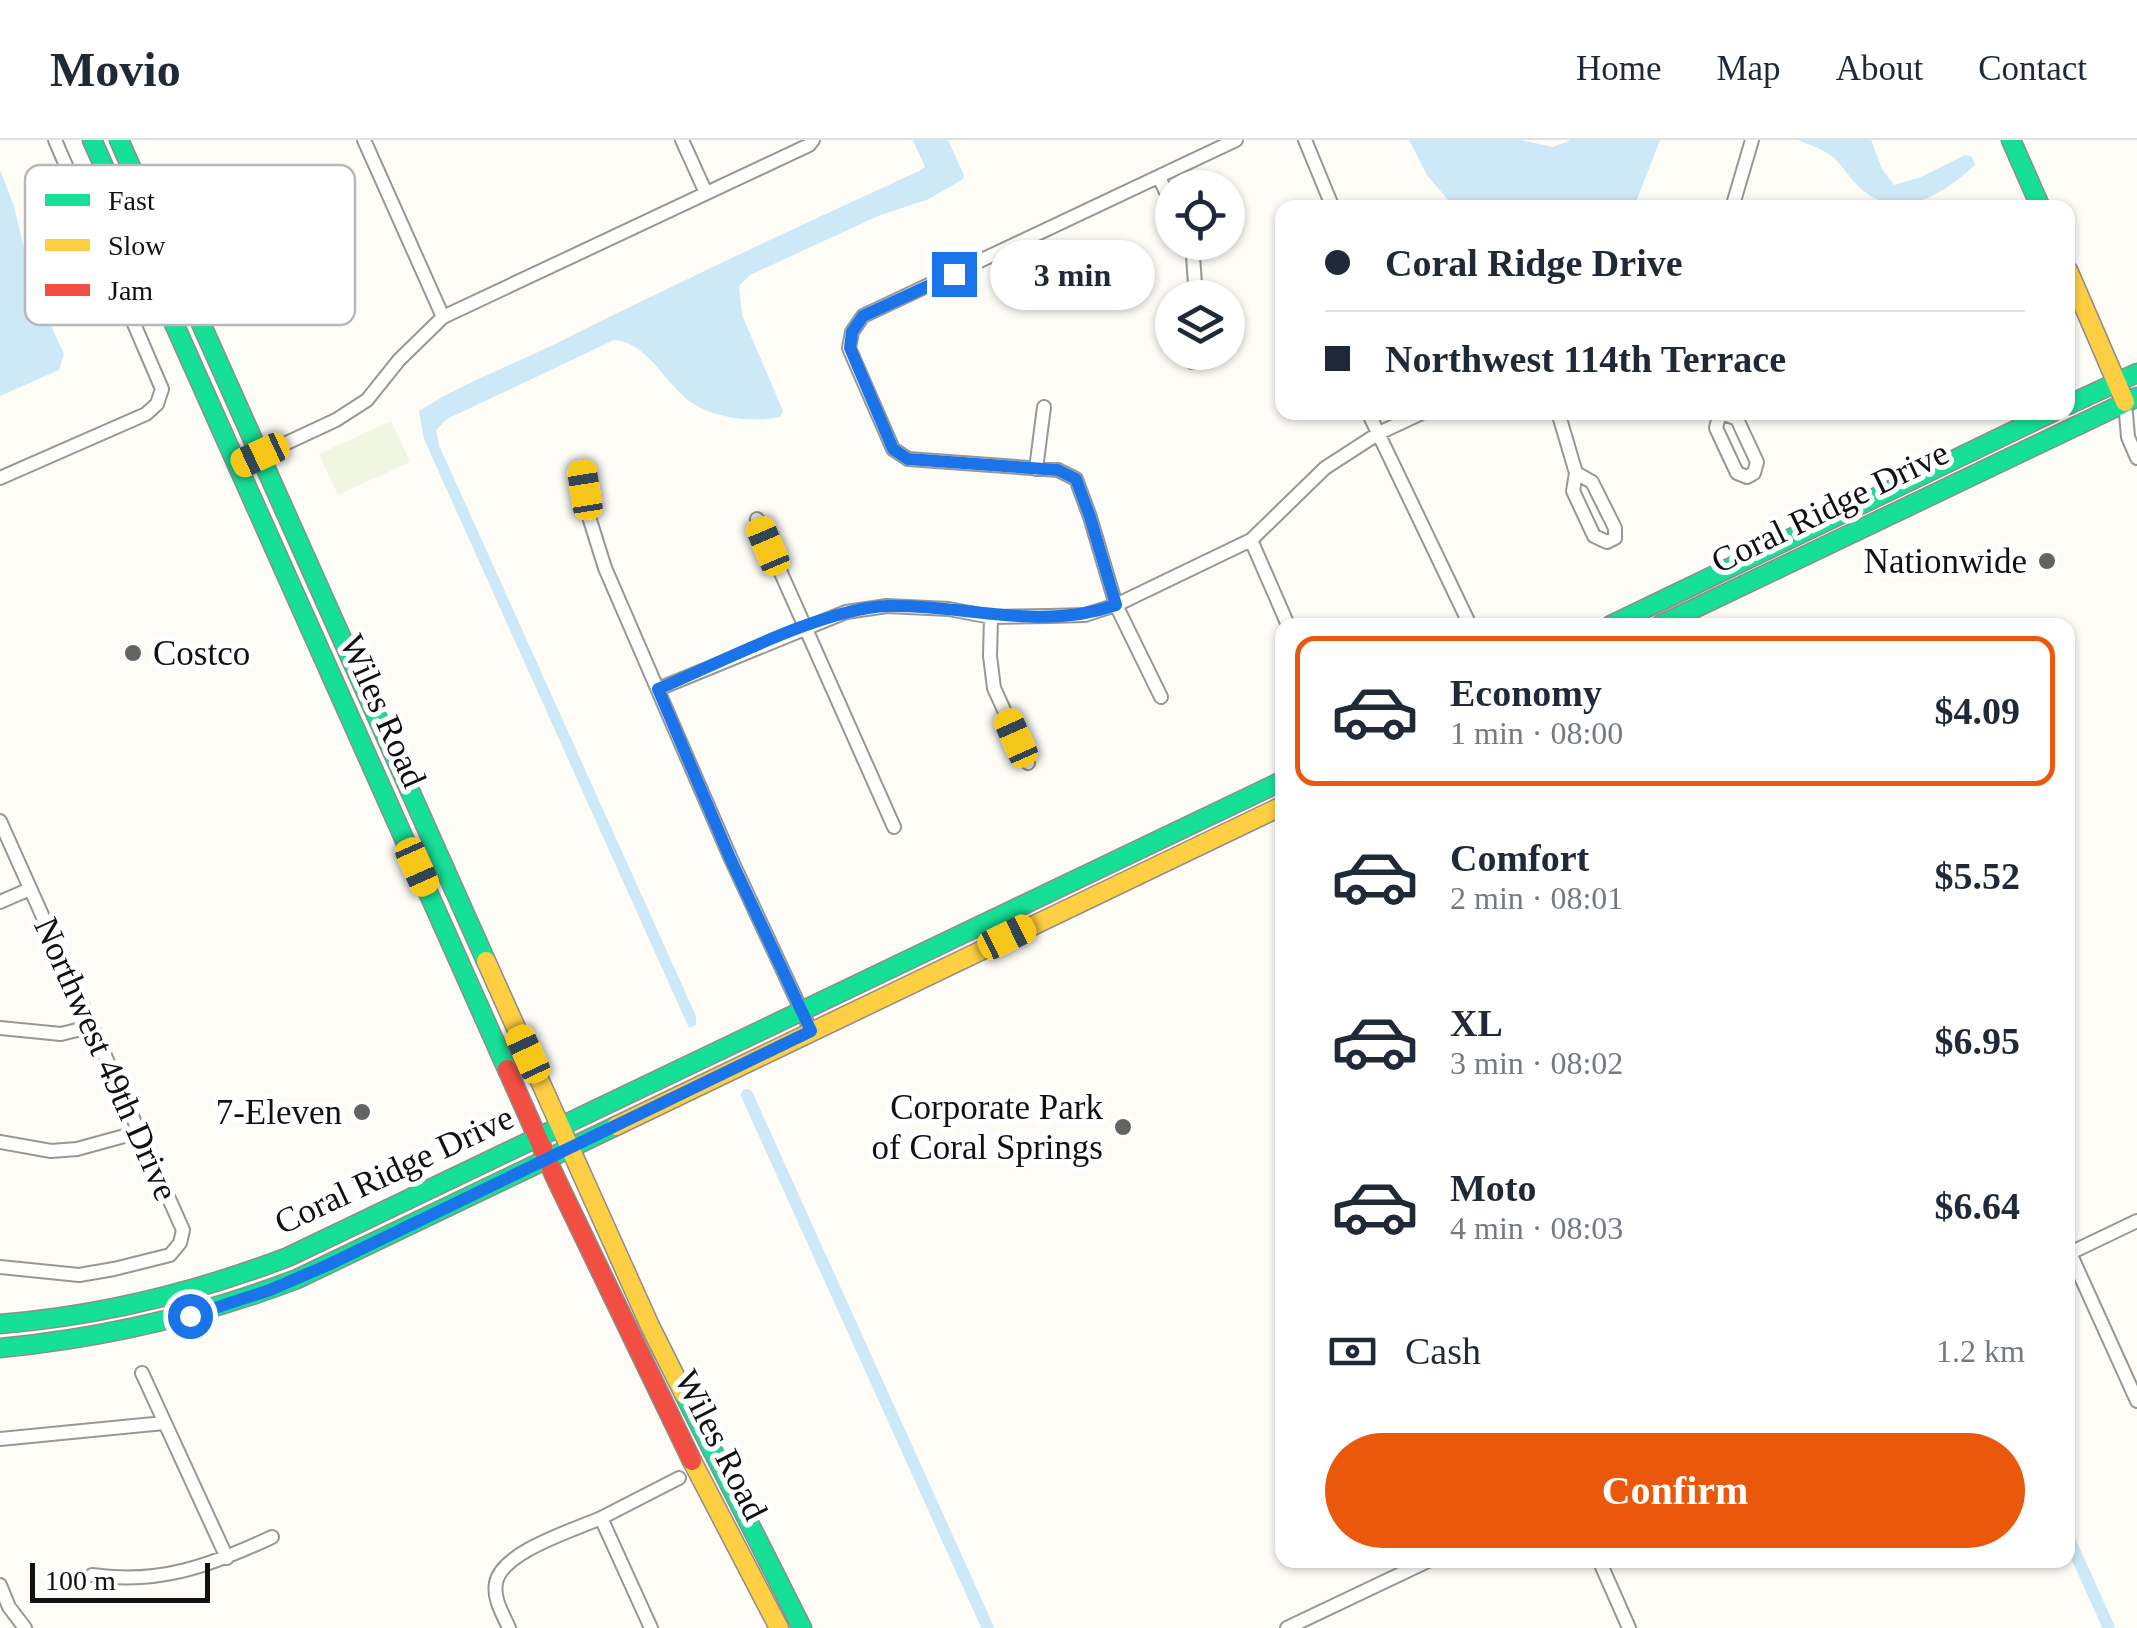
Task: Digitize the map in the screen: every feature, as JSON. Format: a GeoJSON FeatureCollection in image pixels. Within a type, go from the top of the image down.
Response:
{"type":"FeatureCollection","features":[{"type":"Feature","properties":{"kind":"main road","name":"Wiles Road"},"geometry":{"type":"LineString","coordinates":[[92,140],[103,165]]}},
{"type":"Feature","properties":{"kind":"main road","name":"Wiles Road"},"geometry":{"type":"LineString","coordinates":[[119,140],[130,165]]}},
{"type":"Feature","properties":{"kind":"main road"},"geometry":{"type":"LineString","coordinates":[[2011,140],[2037,200]]}},
{"type":"Feature","properties":{"kind":"main road"},"geometry":{"type":"LineString","coordinates":[[2075,286],[2116,382],[2133,405]]}},
{"type":"Feature","properties":{"kind":"main road","name":"Wiles Road"},"geometry":{"type":"LineString","coordinates":[[174,325],[538,1138],[648,1374],[779,1628]]}},
{"type":"Feature","properties":{"kind":"main road","name":"Wiles Road"},"geometry":{"type":"LineString","coordinates":[[202,325],[650,1326],[802,1628]]}},
{"type":"Feature","properties":{"kind":"main road"},"geometry":{"type":"LineString","coordinates":[[2075,402],[2137,372]]}},
{"type":"Feature","properties":{"kind":"main road","name":"Coral Ridge Drive"},"geometry":{"type":"LineString","coordinates":[[1675,618],[2133,405]]}},
{"type":"Feature","properties":{"kind":"main road","name":"Coral Ridge Drive"},"geometry":{"type":"LineString","coordinates":[[1626,618],[2036,420]]}},
{"type":"Feature","properties":{"kind":"main road","name":"Coral Ridge Drive"},"geometry":{"type":"LineString","coordinates":[[0,1324],[122,1308],[248,1272],[321,1242],[1275,784]]}},
{"type":"Feature","properties":{"kind":"main road","name":"Coral Ridge Drive"},"geometry":{"type":"LineString","coordinates":[[0,1348],[119,1332],[190,1316],[330,1264],[1275,809]]}},
{"type":"Feature","properties":{"kind":"street"},"geometry":{"type":"LineString","coordinates":[[55,140],[66,165]]}},
{"type":"Feature","properties":{"kind":"street"},"geometry":{"type":"LineString","coordinates":[[364,140],[443,317]]}},
{"type":"Feature","properties":{"kind":"street"},"geometry":{"type":"LineString","coordinates":[[682,140],[706,193]]}},
{"type":"Feature","properties":{"kind":"street"},"geometry":{"type":"LineString","coordinates":[[237,466],[336,420],[367,400],[398,360],[443,317],[813,140]]}},
{"type":"Feature","properties":{"kind":"street"},"geometry":{"type":"LineString","coordinates":[[1174,170],[1236,140]]}},
{"type":"Feature","properties":{"kind":"street"},"geometry":{"type":"LineString","coordinates":[[1305,140],[1330,200]]}},
{"type":"Feature","properties":{"kind":"street"},"geometry":{"type":"LineString","coordinates":[[1734,200],[1752,140]]}},
{"type":"Feature","properties":{"kind":"street"},"geometry":{"type":"LineString","coordinates":[[1155,179],[863,316],[852,332],[850,348],[893,449],[908,459],[1058,470],[1076,479],[1116,605],[1161,698]]}},
{"type":"Feature","properties":{"kind":"street"},"geometry":{"type":"LineString","coordinates":[[0,478],[146,414],[157,404],[162,389],[134,325]]}},
{"type":"Feature","properties":{"kind":"street"},"geometry":{"type":"LineString","coordinates":[[2133,405],[2128,437],[2137,458]]}},
{"type":"Feature","properties":{"kind":"street"},"geometry":{"type":"LineString","coordinates":[[1036,469],[1044,407]]}},
{"type":"Feature","properties":{"kind":"street"},"geometry":{"type":"LineString","coordinates":[[1372,420],[1467,618]]}},
{"type":"Feature","properties":{"kind":"street"},"geometry":{"type":"LineString","coordinates":[[658,689],[846,612],[887,606],[949,609],[992,617],[1085,616],[1116,605],[1251,540],[1326,468],[1378,433],[1406,420]]}},
{"type":"Feature","properties":{"kind":"street"},"geometry":{"type":"LineString","coordinates":[[1560,420],[1576,473],[1573,492],[1594,536],[1607,542],[1615,538],[1615,528],[1592,482],[1576,473]]}},
{"type":"Feature","properties":{"kind":"street"},"geometry":{"type":"LineString","coordinates":[[1718,420],[1716,428],[1737,473],[1747,477],[1754,474],[1757,462],[1737,420]]}},
{"type":"Feature","properties":{"kind":"street"},"geometry":{"type":"LineString","coordinates":[[582,470],[590,520],[605,568],[718,832],[811,1031]]}},
{"type":"Feature","properties":{"kind":"street"},"geometry":{"type":"LineString","coordinates":[[757,519],[894,827]]}},
{"type":"Feature","properties":{"kind":"street"},"geometry":{"type":"LineString","coordinates":[[1251,540],[1285,618]]}},
{"type":"Feature","properties":{"kind":"street"},"geometry":{"type":"LineString","coordinates":[[992,617],[990,656],[994,688],[1028,763]]}},
{"type":"Feature","properties":{"kind":"street","name":"Northwest 49th Drive"},"geometry":{"type":"LineString","coordinates":[[0,822],[183,1230],[180,1243],[170,1254],[79,1275],[0,1267]]}},
{"type":"Feature","properties":{"kind":"street"},"geometry":{"type":"LineString","coordinates":[[0,902],[30,889]]}},
{"type":"Feature","properties":{"kind":"street"},"geometry":{"type":"LineString","coordinates":[[0,1028],[61,1034],[92,1026]]}},
{"type":"Feature","properties":{"kind":"street"},"geometry":{"type":"LineString","coordinates":[[0,1142],[51,1151],[77,1149],[139,1132]]}},
{"type":"Feature","properties":{"kind":"street"},"geometry":{"type":"LineString","coordinates":[[2075,1251],[2137,1221]]}},
{"type":"Feature","properties":{"kind":"street"},"geometry":{"type":"LineString","coordinates":[[2075,1267],[2137,1401]]}},
{"type":"Feature","properties":{"kind":"street"},"geometry":{"type":"LineString","coordinates":[[142,1373],[227,1558]]}},
{"type":"Feature","properties":{"kind":"street"},"geometry":{"type":"LineString","coordinates":[[0,1439],[164,1423]]}},
{"type":"Feature","properties":{"kind":"street"},"geometry":{"type":"LineString","coordinates":[[509,1628],[496,1600],[496,1581],[504,1565],[678,1478]]}},
{"type":"Feature","properties":{"kind":"street"},"geometry":{"type":"LineString","coordinates":[[601,1518],[651,1628]]}},
{"type":"Feature","properties":{"kind":"street"},"geometry":{"type":"LineString","coordinates":[[92,1576],[117,1579],[178,1572],[227,1558],[272,1538]]}},
{"type":"Feature","properties":{"kind":"street"},"geometry":{"type":"LineString","coordinates":[[1287,1628],[1413,1568]]}},
{"type":"Feature","properties":{"kind":"street"},"geometry":{"type":"LineString","coordinates":[[1603,1568],[1629,1628]]}},
{"type":"Feature","properties":{"kind":"street"},"geometry":{"type":"LineString","coordinates":[[0,1585],[5,1610],[21,1627]]}},
{"type":"Feature","properties":{"kind":"green space"},"geometry":{"type":"Polygon","coordinates":[[[391,421],[410,462],[338,495],[319,454],[391,421]]]}},
{"type":"Feature","properties":{"kind":"water"},"geometry":{"type":"Polygon","coordinates":[[[913,140],[948,140],[963,179],[929,199],[878,216],[750,275],[739,286],[742,315],[783,411],[780,417],[741,419],[702,409],[681,394],[643,353],[614,340],[447,419],[436,430],[439,445],[696,1016],[696,1025],[689,1028],[424,439],[419,411],[919,171],[925,167],[913,140]]]}},
{"type":"Feature","properties":{"kind":"water"},"geometry":{"type":"Polygon","coordinates":[[[1409,140],[1521,140],[1553,147],[1571,140],[1660,140],[1637,200],[1448,200],[1427,175],[1409,140]]]}},
{"type":"Feature","properties":{"kind":"water"},"geometry":{"type":"Polygon","coordinates":[[[1798,140],[1871,140],[1882,169],[1894,185],[1921,177],[1965,155],[1972,157],[1975,165],[1948,187],[1922,200],[1880,200],[1859,187],[1832,156],[1798,140]]]}},
{"type":"Feature","properties":{"kind":"water"},"geometry":{"type":"Polygon","coordinates":[[[0,170],[25,252],[25,325],[51,325],[64,354],[59,370],[0,396],[0,170]]]}},
{"type":"Feature","properties":{"kind":"waterway"},"geometry":{"type":"LineString","coordinates":[[747,1095],[988,1628]]}},
{"type":"Feature","properties":{"kind":"waterway"},"geometry":{"type":"LineString","coordinates":[[2075,1553],[2109,1628]]}},
{"type":"Feature","properties":{"kind":"traffic: fast"},"geometry":{"type":"LineString","coordinates":[[92,140],[103,165]]}},
{"type":"Feature","properties":{"kind":"traffic: fast"},"geometry":{"type":"LineString","coordinates":[[119,140],[130,165]]}},
{"type":"Feature","properties":{"kind":"traffic: fast"},"geometry":{"type":"LineString","coordinates":[[2011,140],[2037,200]]}},
{"type":"Feature","properties":{"kind":"traffic: fast"},"geometry":{"type":"LineString","coordinates":[[175,325],[507,1069]]}},
{"type":"Feature","properties":{"kind":"traffic: fast"},"geometry":{"type":"LineString","coordinates":[[202,325],[486,961]]}},
{"type":"Feature","properties":{"kind":"traffic: fast"},"geometry":{"type":"LineString","coordinates":[[2075,402],[2137,373]]}},
{"type":"Feature","properties":{"kind":"traffic: fast"},"geometry":{"type":"LineString","coordinates":[[1675,618],[2137,397]]}},
{"type":"Feature","properties":{"kind":"traffic: fast"},"geometry":{"type":"LineString","coordinates":[[1626,618],[2036,420]]}},
{"type":"Feature","properties":{"kind":"traffic: fast"},"geometry":{"type":"LineString","coordinates":[[0,1324],[146,1301],[288,1257],[1275,784]]}},
{"type":"Feature","properties":{"kind":"traffic: fast"},"geometry":{"type":"LineString","coordinates":[[0,1348],[151,1324],[261,1292],[297,1279],[616,1126]]}},
{"type":"Feature","properties":{"kind":"traffic: fast"},"geometry":{"type":"LineString","coordinates":[[684,1394],[802,1628]]}},
{"type":"Feature","properties":{"kind":"traffic: slow"},"geometry":{"type":"LineString","coordinates":[[2075,286],[2125,402]]}},
{"type":"Feature","properties":{"kind":"traffic: slow"},"geometry":{"type":"LineString","coordinates":[[616,1126],[1275,809]]}},
{"type":"Feature","properties":{"kind":"traffic: slow"},"geometry":{"type":"LineString","coordinates":[[486,961],[684,1394]]}},
{"type":"Feature","properties":{"kind":"traffic: slow"},"geometry":{"type":"LineString","coordinates":[[692,1461],[779,1628]]}},
{"type":"Feature","properties":{"kind":"traffic: jam"},"geometry":{"type":"LineString","coordinates":[[507,1069],[692,1461]]}},
{"type":"Feature","properties":{"kind":"place","name":"Nationwide"},"geometry":{"type":"Point","coordinates":[2047,561]}},
{"type":"Feature","properties":{"kind":"place","name":"Costco"},"geometry":{"type":"Point","coordinates":[133,653]}},
{"type":"Feature","properties":{"kind":"place","name":"7-Eleven"},"geometry":{"type":"Point","coordinates":[362,1112]}},
{"type":"Feature","properties":{"kind":"place","name":"Corporate Park of Coral Springs"},"geometry":{"type":"Point","coordinates":[1123,1127]}},
{"type":"Feature","properties":{"kind":"route"},"geometry":{"type":"LineString","coordinates":[[190,1316],[270,1290],[330,1264],[811,1031],[731,860],[658,689],[846,612],[887,606],[949,609],[992,617],[1085,616],[1116,605],[1076,479],[1058,470],[908,459],[893,449],[850,348],[852,332],[863,316],[954,274]]}}]}
